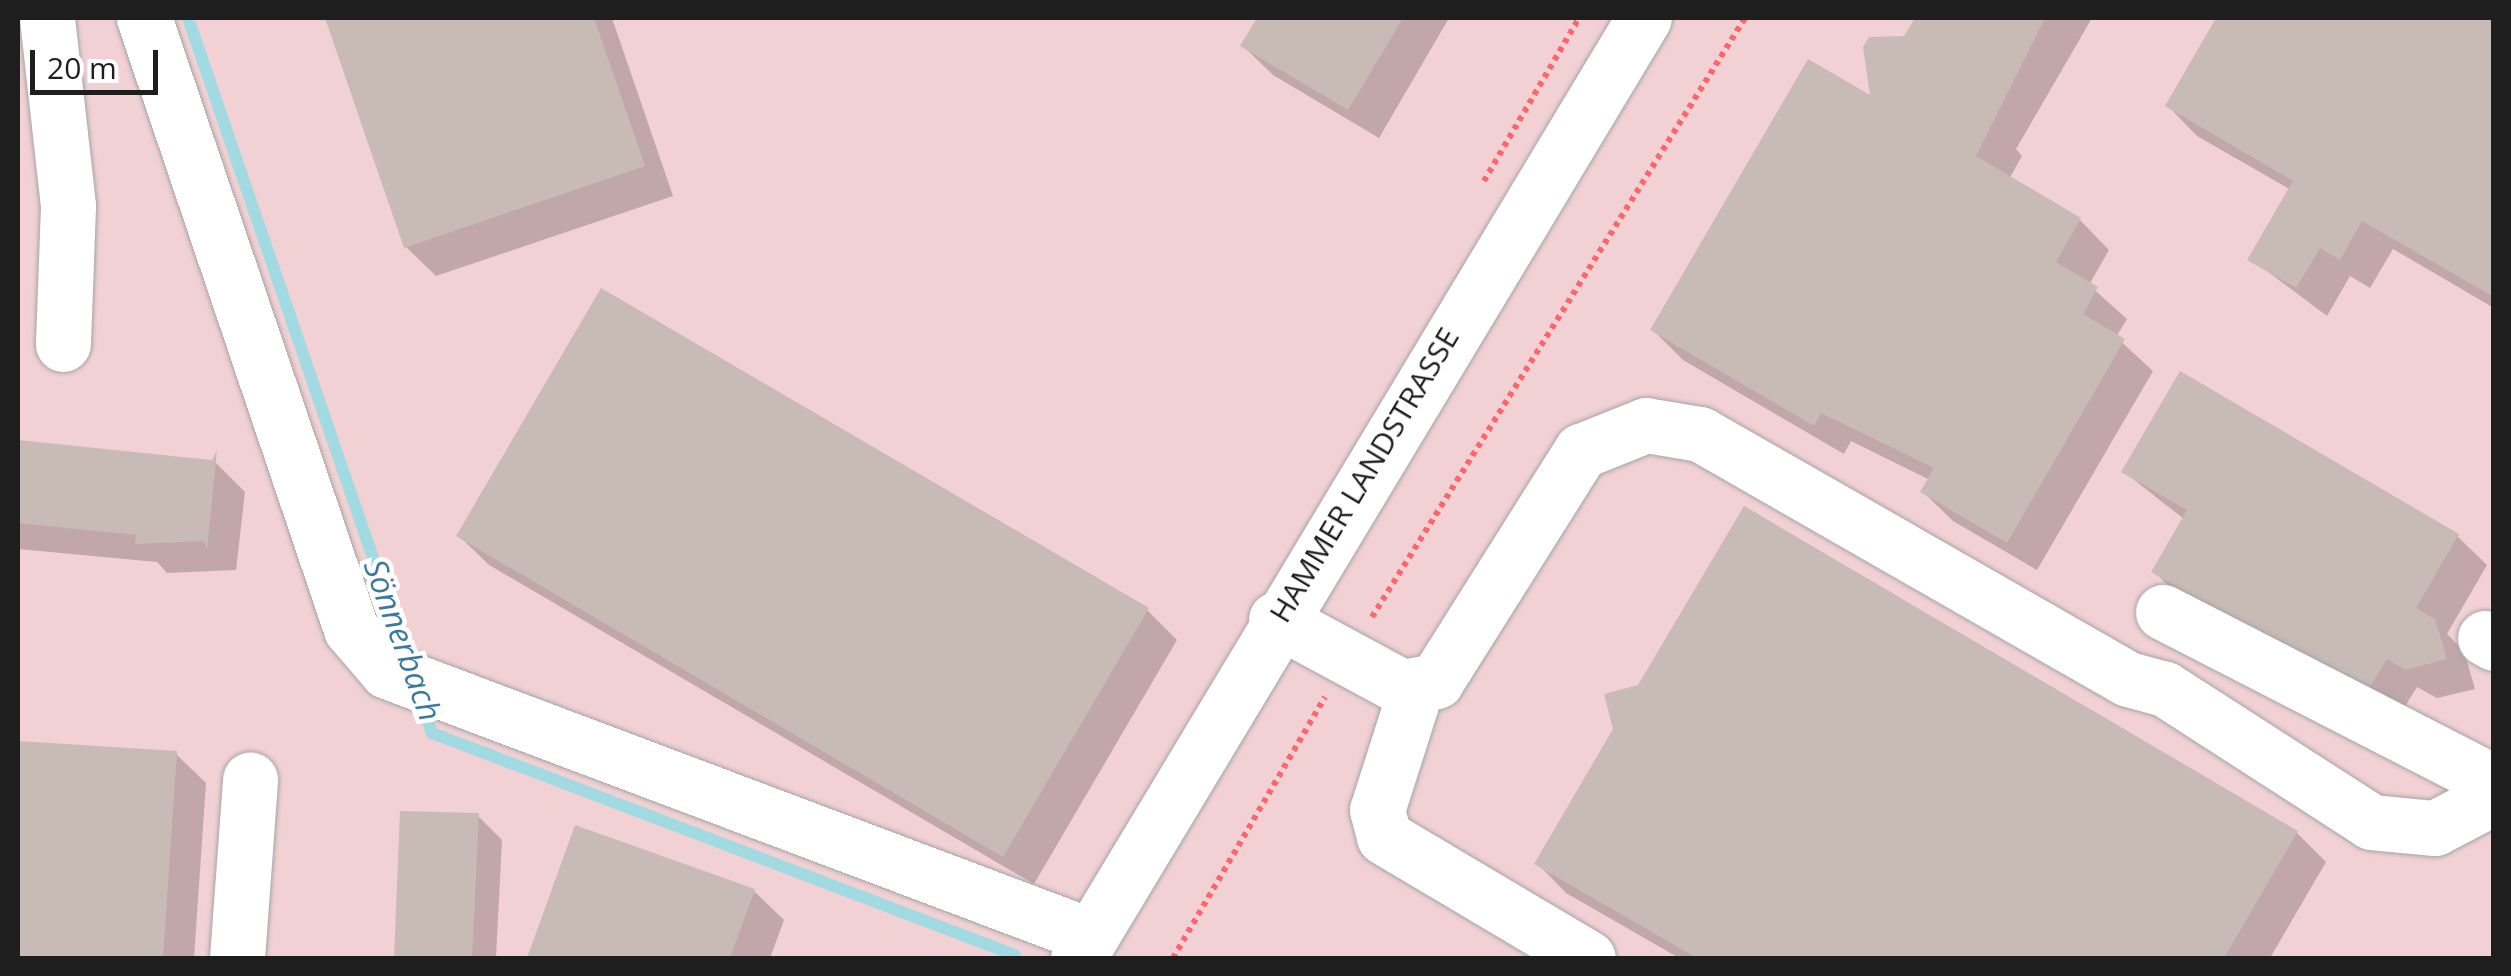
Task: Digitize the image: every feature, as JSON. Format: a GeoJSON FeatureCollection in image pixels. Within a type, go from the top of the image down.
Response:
{"type":"FeatureCollection","features":[{"type":"Feature","properties":{"kind":"street"},"geometry":{"type":"LineString","coordinates":[[47,18],[68,206],[63,344]]}},
{"type":"Feature","properties":{"kind":"street"},"geometry":{"type":"LineString","coordinates":[[144,18],[352,629],[388,672],[1084,948]]}},
{"type":"Feature","properties":{"kind":"street","name":"HAMMER LANDSTRASSE"},"geometry":{"type":"LineString","coordinates":[[1084,948],[1276,618],[1644,18]]}},
{"type":"Feature","properties":{"kind":"street"},"geometry":{"type":"LineString","coordinates":[[1276,618],[1402,687],[1436,681],[1581,451],[1646,425],[1700,434],[2128,679],[2164,689],[2371,822],[2435,828],[2494,797]]}},
{"type":"Feature","properties":{"kind":"street"},"geometry":{"type":"LineString","coordinates":[[2162,612],[2494,782]]}},
{"type":"Feature","properties":{"kind":"street"},"geometry":{"type":"LineString","coordinates":[[1417,685],[1377,810],[1384,837],[1588,958]]}},
{"type":"Feature","properties":{"kind":"street"},"geometry":{"type":"LineString","coordinates":[[237,958],[250,780]]}},
{"type":"Feature","properties":{"kind":"path"},"geometry":{"type":"LineString","coordinates":[[1172,958],[1346,659],[1746,18]]}},
{"type":"Feature","properties":{"kind":"shaded area"},"geometry":{"type":"Polygon","coordinates":[[[18,18],[2493,18],[2493,958],[18,958],[18,18]]]}},
{"type":"Feature","properties":{"kind":"building"},"geometry":{"type":"Polygon","coordinates":[[[325,18],[594,18],[645,166],[404,248],[325,18]]]}},
{"type":"Feature","properties":{"kind":"building"},"geometry":{"type":"Polygon","coordinates":[[[1257,18],[1403,18],[1348,110],[1240,46],[1257,18]]]}},
{"type":"Feature","properties":{"kind":"building"},"geometry":{"type":"Polygon","coordinates":[[[1915,18],[2045,18],[1976,156],[2081,218],[2056,262],[2098,287],[2083,314],[2125,339],[2007,543],[1920,492],[1934,468],[1821,413],[1814,426],[1650,330],[1808,59],[1870,95],[1863,47],[1869,37],[1904,36],[1915,18]]]}},
{"type":"Feature","properties":{"kind":"building"},"geometry":{"type":"Polygon","coordinates":[[[2216,18],[2494,18],[2494,297],[2362,221],[2340,260],[2320,248],[2296,288],[2247,260],[2293,181],[2165,106],[2216,18]]]}},
{"type":"Feature","properties":{"kind":"building"},"geometry":{"type":"Polygon","coordinates":[[[601,288],[1149,608],[1003,857],[456,536],[601,288]]]}},
{"type":"Feature","properties":{"kind":"building"},"geometry":{"type":"Polygon","coordinates":[[[2180,371],[2459,534],[2416,608],[2435,619],[2447,659],[2405,670],[2387,659],[2364,696],[2151,572],[2187,510],[2121,472],[2180,371]]]}},
{"type":"Feature","properties":{"kind":"building"},"geometry":{"type":"Polygon","coordinates":[[[18,440],[212,460],[217,450],[207,550],[204,541],[135,544],[136,535],[18,523],[18,440]]]}},
{"type":"Feature","properties":{"kind":"building"},"geometry":{"type":"Polygon","coordinates":[[[1744,506],[2298,831],[2224,958],[1697,958],[1534,864],[1613,729],[1604,694],[1638,685],[1744,506]]]}},
{"type":"Feature","properties":{"kind":"building"},"geometry":{"type":"Polygon","coordinates":[[[18,741],[177,751],[163,958],[18,958],[18,741]]]}},
{"type":"Feature","properties":{"kind":"building"},"geometry":{"type":"Polygon","coordinates":[[[400,811],[479,813],[472,958],[394,958],[400,811]]]}},
{"type":"Feature","properties":{"kind":"building"},"geometry":{"type":"Polygon","coordinates":[[[575,825],[755,889],[730,958],[527,958],[575,825]]]}},
{"type":"Feature","properties":{"kind":"waterway","name":"Sönnerbach"},"geometry":{"type":"LineString","coordinates":[[188,18],[409,663]]}},
{"type":"Feature","properties":{"kind":"waterway","name":"Sönnerbach"},"geometry":{"type":"LineString","coordinates":[[422,701],[432,733],[1015,955]]}}]}
